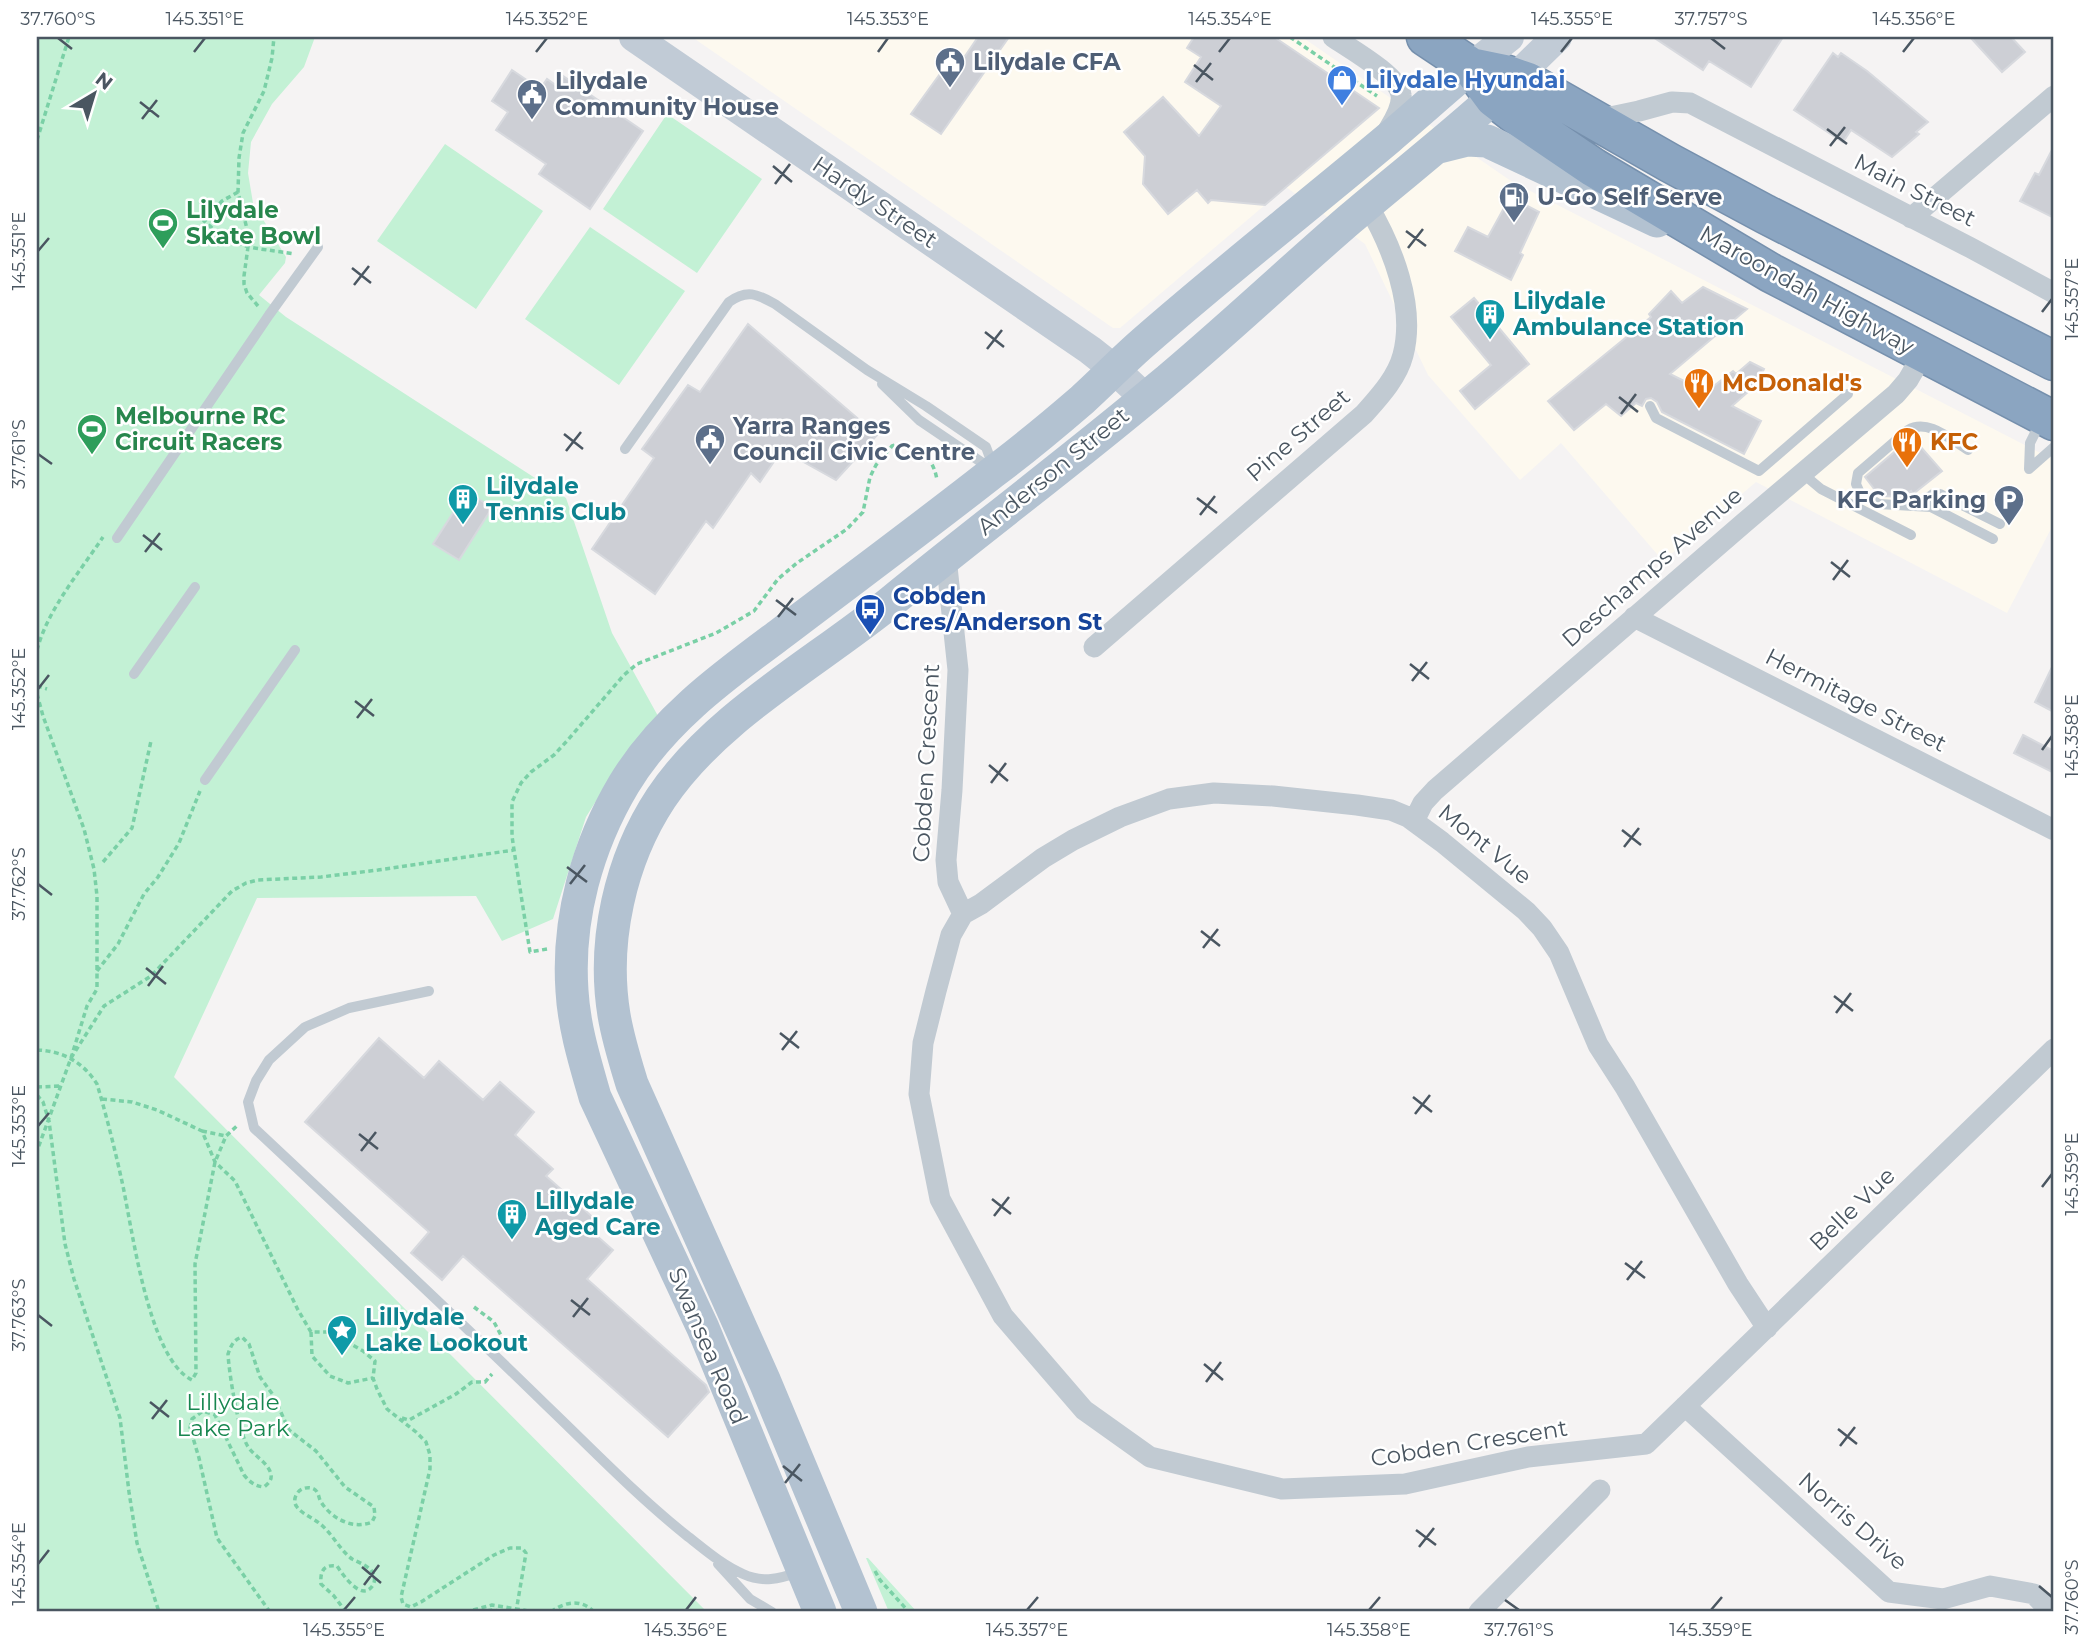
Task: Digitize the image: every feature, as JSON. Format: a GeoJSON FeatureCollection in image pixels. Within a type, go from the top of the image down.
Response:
{"type":"FeatureCollection","features":[{"type":"Feature","properties":{"kind":"highway","name":"Maroondah Highway"},"geometry":{"type":"LineString","coordinates":[[1426,37],[1505,88],[1540,89],[1765,214],[2054,361]]}},
{"type":"Feature","properties":{"kind":"highway","name":"Maroondah Highway"},"geometry":{"type":"LineString","coordinates":[[1505,88],[1516,116],[1594,169],[1772,273],[1923,354],[2051,428]]}},
{"type":"Feature","properties":{"kind":"highway"},"geometry":{"type":"LineString","coordinates":[[1923,354],[1946,305]]}},
{"type":"Feature","properties":{"kind":"main road","name":"Hardy Street"},"geometry":{"type":"LineString","coordinates":[[634,37],[1090,350],[1145,398]]}},
{"type":"Feature","properties":{"kind":"main road","name":"Anderson Street"},"geometry":{"type":"LineString","coordinates":[[575,917],[593,847],[626,781],[647,752],[696,699],[995,471],[1083,399],[1162,326],[1509,37]]}},
{"type":"Feature","properties":{"kind":"main road","name":"Anderson Street"},"geometry":{"type":"LineString","coordinates":[[611,942],[626,871],[643,831],[659,801],[679,773],[702,748],[727,725],[887,605],[1145,398],[1367,204],[1505,88],[1558,37]]}},
{"type":"Feature","properties":{"kind":"main road"},"geometry":{"type":"LineString","coordinates":[[1429,154],[1440,147],[1467,140],[1487,141],[1502,146],[1605,198],[1772,273]]}},
{"type":"Feature","properties":{"kind":"main road"},"geometry":{"type":"LineString","coordinates":[[1343,176],[1367,204]]}},
{"type":"Feature","properties":{"kind":"main road"},"geometry":{"type":"LineString","coordinates":[[995,471],[1021,498]]}},
{"type":"Feature","properties":{"kind":"main road"},"geometry":{"type":"LineString","coordinates":[[786,629],[858,594],[924,545],[933,547],[946,557]]}},
{"type":"Feature","properties":{"kind":"main road","name":"Swansea Road"},"geometry":{"type":"LineString","coordinates":[[575,917],[572,991],[579,1038],[595,1097],[703,1328],[818,1612]]}},
{"type":"Feature","properties":{"kind":"main road","name":"Swansea Road"},"geometry":{"type":"LineString","coordinates":[[611,942],[613,1013],[620,1049],[632,1084],[770,1395],[862,1612]]}},
{"type":"Feature","properties":{"kind":"main road"},"geometry":{"type":"LineString","coordinates":[[803,1570],[848,1577]]}},
{"type":"Feature","properties":{"kind":"main road"},"geometry":{"type":"LineString","coordinates":[[818,1612],[848,1577]]}},
{"type":"Feature","properties":{"kind":"street"},"geometry":{"type":"LineString","coordinates":[[1333,37],[1398,86],[1401,95],[1395,120],[1373,151]]}},
{"type":"Feature","properties":{"kind":"street"},"geometry":{"type":"LineString","coordinates":[[1911,218],[2054,96]]}},
{"type":"Feature","properties":{"kind":"street","name":"Main Street"},"geometry":{"type":"LineString","coordinates":[[1594,120],[1672,102],[1690,103],[2054,293]]}},
{"type":"Feature","properties":{"kind":"street","name":"Pine Street"},"geometry":{"type":"LineString","coordinates":[[1094,647],[1364,414],[1383,392],[1403,355],[1406,306],[1388,247],[1367,204]]}},
{"type":"Feature","properties":{"kind":"street","name":"Deschamps Avenue"},"geometry":{"type":"LineString","coordinates":[[1414,821],[1419,809],[1436,790],[1896,394],[1908,380],[1923,354]]}},
{"type":"Feature","properties":{"kind":"street","name":"Cobden Crescent"},"geometry":{"type":"LineString","coordinates":[[946,557],[958,670],[946,860],[951,889],[963,914],[951,935],[923,1043],[919,1081],[922,1115],[940,1199],[1003,1316],[1084,1410],[1150,1457],[1282,1489],[1405,1484],[1528,1457],[1646,1444],[1685,1406]]}},
{"type":"Feature","properties":{"kind":"street","name":"Hermitage Street"},"geometry":{"type":"LineString","coordinates":[[1634,617],[2054,830]]}},
{"type":"Feature","properties":{"kind":"street","name":"Mont Vue"},"geometry":{"type":"LineString","coordinates":[[963,914],[981,904],[1043,858],[1098,827],[1139,809],[1179,797],[1214,793],[1273,796],[1391,810],[1414,821],[1526,911],[1542,928],[1559,953],[1598,1045],[1738,1284],[1767,1328]]}},
{"type":"Feature","properties":{"kind":"street","name":"Belle Vue"},"geometry":{"type":"LineString","coordinates":[[1685,1406],[2054,1049]]}},
{"type":"Feature","properties":{"kind":"street","name":"Norris Drive"},"geometry":{"type":"LineString","coordinates":[[1685,1406],[1889,1592],[1942,1599],[1990,1586],[2034,1594],[2051,1612]]}},
{"type":"Feature","properties":{"kind":"street"},"geometry":{"type":"LineString","coordinates":[[1479,1612],[1600,1490]]}},
{"type":"Feature","properties":{"kind":"lane"},"geometry":{"type":"LineString","coordinates":[[117,538],[318,247]]}},
{"type":"Feature","properties":{"kind":"lane"},"geometry":{"type":"LineString","coordinates":[[625,449],[720,312],[738,295],[747,293],[775,304],[867,370],[986,447],[995,471]]}},
{"type":"Feature","properties":{"kind":"lane"},"geometry":{"type":"LineString","coordinates":[[1650,406],[1656,418],[1759,471],[1848,394]]}},
{"type":"Feature","properties":{"kind":"lane"},"geometry":{"type":"LineString","coordinates":[[1968,450],[1933,429],[1917,425],[1858,473],[1856,484],[1860,493],[1879,504],[1931,507],[1993,539]]}},
{"type":"Feature","properties":{"kind":"lane"},"geometry":{"type":"LineString","coordinates":[[1802,473],[1821,489],[1911,535]]}},
{"type":"Feature","properties":{"kind":"lane"},"geometry":{"type":"LineString","coordinates":[[1917,506],[1933,494],[1941,494],[2000,524]]}},
{"type":"Feature","properties":{"kind":"lane"},"geometry":{"type":"LineString","coordinates":[[134,674],[195,587]]}},
{"type":"Feature","properties":{"kind":"lane"},"geometry":{"type":"LineString","coordinates":[[205,780],[295,650]]}},
{"type":"Feature","properties":{"kind":"lane"},"geometry":{"type":"LineString","coordinates":[[429,991],[349,1008],[305,1027],[270,1059],[256,1081],[248,1102],[254,1128],[626,1483],[710,1554],[750,1599],[772,1612]]}},
{"type":"Feature","properties":{"kind":"lane"},"geometry":{"type":"LineString","coordinates":[[710,1554],[742,1574],[757,1579],[772,1580],[803,1570]]}},
{"type":"Feature","properties":{"kind":"path"},"geometry":{"type":"LineString","coordinates":[[37,139],[69,37]]}},
{"type":"Feature","properties":{"kind":"path"},"geometry":{"type":"LineString","coordinates":[[257,305],[247,293],[244,284],[248,247],[247,229],[238,192],[239,158],[243,133],[264,91],[274,37]]}},
{"type":"Feature","properties":{"kind":"path"},"geometry":{"type":"LineString","coordinates":[[1290,37],[1386,102]]}},
{"type":"Feature","properties":{"kind":"path"},"geometry":{"type":"LineString","coordinates":[[238,192],[222,201],[204,221],[225,239],[248,247],[310,257]]}},
{"type":"Feature","properties":{"kind":"path"},"geometry":{"type":"LineString","coordinates":[[37,686],[47,689]]}},
{"type":"Feature","properties":{"kind":"path"},"geometry":{"type":"LineString","coordinates":[[37,694],[84,829],[94,869],[97,896],[97,989],[87,1006],[37,1150]]}},
{"type":"Feature","properties":{"kind":"path"},"geometry":{"type":"LineString","coordinates":[[103,862],[132,828],[151,741]]}},
{"type":"Feature","properties":{"kind":"path"},"geometry":{"type":"LineString","coordinates":[[97,971],[118,944],[144,894],[179,843],[205,780]]}},
{"type":"Feature","properties":{"kind":"path"},"geometry":{"type":"LineString","coordinates":[[71,1058],[104,1006],[151,976],[232,891],[246,883],[378,870],[514,850]]}},
{"type":"Feature","properties":{"kind":"path"},"geometry":{"type":"LineString","coordinates":[[37,1050],[71,1058],[89,1073],[97,1084],[121,1177],[146,1298],[163,1346],[183,1376],[192,1380],[195,1373],[195,1264],[215,1161],[226,1136],[250,1114]]}},
{"type":"Feature","properties":{"kind":"path"},"geometry":{"type":"LineString","coordinates":[[37,1087],[61,1086]]}},
{"type":"Feature","properties":{"kind":"path"},"geometry":{"type":"LineString","coordinates":[[37,1095],[43,1102],[49,1121],[65,1244],[120,1418],[137,1543],[159,1612]]}},
{"type":"Feature","properties":{"kind":"path"},"geometry":{"type":"LineString","coordinates":[[102,1099],[132,1102],[157,1110],[202,1131],[226,1136]]}},
{"type":"Feature","properties":{"kind":"path"},"geometry":{"type":"LineString","coordinates":[[202,1131],[215,1161],[234,1181],[311,1332],[312,1356],[330,1376],[348,1383],[373,1378]]}},
{"type":"Feature","properties":{"kind":"path"},"geometry":{"type":"LineString","coordinates":[[474,1307],[494,1322],[509,1350]]}},
{"type":"Feature","properties":{"kind":"path"},"geometry":{"type":"LineString","coordinates":[[311,1332],[330,1332],[375,1361],[373,1378],[387,1409],[426,1442],[430,1469],[401,1597],[403,1604],[411,1607],[421,1602],[494,1555],[516,1547],[522,1548],[526,1553],[517,1611]]}},
{"type":"Feature","properties":{"kind":"path"},"geometry":{"type":"LineString","coordinates":[[271,1612],[217,1538],[190,1428],[197,1413],[203,1411],[215,1415],[250,1483],[264,1487],[271,1481],[269,1468],[252,1453],[241,1427],[228,1354],[231,1345],[242,1337],[249,1344],[260,1377],[273,1395],[289,1430],[316,1451],[345,1486],[374,1507],[375,1516],[372,1522],[364,1526],[347,1523],[332,1514],[313,1489],[300,1490],[296,1495],[298,1508],[328,1531],[351,1558],[372,1571],[375,1578],[368,1590],[360,1591],[337,1566],[324,1568],[320,1575],[321,1584],[346,1612]]}},
{"type":"Feature","properties":{"kind":"path"},"geometry":{"type":"LineString","coordinates":[[400,1418],[409,1420],[472,1382],[485,1382],[503,1363]]}},
{"type":"Feature","properties":{"kind":"path"},"geometry":{"type":"LineString","coordinates":[[551,1612],[561,1605],[574,1602],[589,1606],[594,1612]]}},
{"type":"Feature","properties":{"kind":"path"},"geometry":{"type":"LineString","coordinates":[[465,1612],[492,1605],[505,1611]]}},
{"type":"Feature","properties":{"kind":"path"},"geometry":{"type":"LineString","coordinates":[[479,1612],[493,1609],[535,1612]]}},
{"type":"Feature","properties":{"kind":"shaded area"},"geometry":{"type":"Polygon","coordinates":[[[692,37],[1302,37],[1511,181],[2054,460],[2054,523],[2007,613],[1756,482],[1663,561],[1561,443],[1520,480],[1428,375],[1365,244],[1286,187],[1120,328],[1113,328],[692,37]]]}},
{"type":"Feature","properties":{"kind":"green space","name":"Lillydale Lake Park"},"geometry":{"type":"Polygon","coordinates":[[[37,37],[315,37],[304,67],[272,104],[251,142],[248,173],[253,203],[286,257],[285,263],[259,295],[286,317],[566,498],[612,633],[658,716],[618,766],[586,817],[553,919],[502,941],[476,896],[257,898],[174,1077],[707,1612],[37,1612],[37,37]]]}},
{"type":"Feature","properties":{"kind":"green space"},"geometry":{"type":"Polygon","coordinates":[[[667,114],[762,179],[697,273],[603,209],[667,114]]]}},
{"type":"Feature","properties":{"kind":"green space"},"geometry":{"type":"Polygon","coordinates":[[[445,144],[543,211],[476,309],[377,241],[445,144]]]}},
{"type":"Feature","properties":{"kind":"green space"},"geometry":{"type":"Polygon","coordinates":[[[590,227],[685,291],[619,385],[525,319],[590,227]]]}},
{"type":"Feature","properties":{"kind":"green space"},"geometry":{"type":"Polygon","coordinates":[[[868,1558],[917,1612],[889,1612],[868,1558]]]}},
{"type":"Feature","properties":{"kind":"building","name":"Lilydale CFA"},"geometry":{"type":"Polygon","coordinates":[[[978,37],[1009,37],[941,134],[911,114],[950,60],[959,65],[978,37]]]}},
{"type":"Feature","properties":{"kind":"building"},"geometry":{"type":"Polygon","coordinates":[[[1194,37],[1274,37],[1379,108],[1265,205],[1211,200],[1208,203],[1197,190],[1168,214],[1143,184],[1145,156],[1124,132],[1163,97],[1199,136],[1221,106],[1185,82],[1201,57],[1187,48],[1194,37]]]}},
{"type":"Feature","properties":{"kind":"building"},"geometry":{"type":"Polygon","coordinates":[[[1653,37],[1783,37],[1751,87],[1709,61],[1703,70],[1653,37]]]}},
{"type":"Feature","properties":{"kind":"building"},"geometry":{"type":"Polygon","coordinates":[[[1970,37],[2011,37],[2025,52],[2002,72],[1970,37]]]}},
{"type":"Feature","properties":{"kind":"building"},"geometry":{"type":"Polygon","coordinates":[[[1833,53],[1838,57],[1841,53],[1867,71],[1928,122],[1916,132],[1919,134],[1892,157],[1851,130],[1843,142],[1794,110],[1833,53]]]}},
{"type":"Feature","properties":{"kind":"building"},"geometry":{"type":"Polygon","coordinates":[[[512,70],[540,89],[547,79],[557,86],[563,76],[643,131],[590,209],[539,174],[546,164],[496,130],[508,112],[492,101],[512,70]]]}},
{"type":"Feature","properties":{"kind":"building"},"geometry":{"type":"Polygon","coordinates":[[[2054,146],[2054,218],[2020,201],[2035,173],[2039,175],[2054,146]]]}},
{"type":"Feature","properties":{"kind":"building"},"geometry":{"type":"Polygon","coordinates":[[[1510,197],[1539,212],[1511,280],[1455,251],[1468,227],[1488,237],[1510,197]]]}},
{"type":"Feature","properties":{"kind":"building"},"geometry":{"type":"Polygon","coordinates":[[[1703,287],[1747,309],[1670,374],[1706,392],[1733,371],[1736,374],[1750,362],[1764,369],[1757,384],[1732,406],[1761,421],[1744,454],[1662,412],[1657,402],[1651,398],[1646,399],[1642,406],[1636,403],[1621,416],[1606,404],[1574,430],[1548,401],[1651,317],[1649,314],[1671,291],[1682,303],[1703,287]]]}},
{"type":"Feature","properties":{"kind":"building","name":"Lilydale Ambulance Station"},"geometry":{"type":"Polygon","coordinates":[[[1474,298],[1529,364],[1475,409],[1460,391],[1491,365],[1451,317],[1474,298]]]}},
{"type":"Feature","properties":{"kind":"building","name":"Yarra Ranges Council Civic Centre"},"geometry":{"type":"Polygon","coordinates":[[[748,324],[877,435],[836,480],[782,450],[760,482],[751,473],[713,528],[706,521],[655,594],[592,549],[654,458],[642,449],[688,385],[700,392],[748,324]]]}},
{"type":"Feature","properties":{"kind":"building","name":"KFC"},"geometry":{"type":"Polygon","coordinates":[[[1912,437],[1942,471],[1913,494],[1911,491],[1903,497],[1878,494],[1865,477],[1912,437]]]}},
{"type":"Feature","properties":{"kind":"building","name":"Lilydale Tennis Club"},"geometry":{"type":"Polygon","coordinates":[[[467,491],[492,508],[459,560],[433,544],[467,491]]]}},
{"type":"Feature","properties":{"kind":"building"},"geometry":{"type":"Polygon","coordinates":[[[2054,663],[2054,712],[2035,702],[2054,663]]]}},
{"type":"Feature","properties":{"kind":"building"},"geometry":{"type":"Polygon","coordinates":[[[2023,735],[2054,751],[2054,773],[2014,753],[2023,735]]]}},
{"type":"Feature","properties":{"kind":"building","name":"Lillydale Aged Care"},"geometry":{"type":"Polygon","coordinates":[[[379,1038],[424,1078],[439,1061],[483,1100],[500,1082],[534,1112],[515,1135],[553,1169],[546,1176],[597,1221],[589,1229],[613,1250],[587,1279],[706,1385],[709,1392],[668,1437],[463,1256],[442,1280],[411,1253],[429,1232],[305,1122],[379,1038]]]}},
{"type":"Feature","properties":{"kind":"place","name":"Lilydale CFA"},"geometry":{"type":"Point","coordinates":[950,89]}},
{"type":"Feature","properties":{"kind":"place","name":"Lilydale Hyundai"},"geometry":{"type":"Point","coordinates":[1342,107]}},
{"type":"Feature","properties":{"kind":"place","name":"Lilydale Community House"},"geometry":{"type":"Point","coordinates":[532,121]}},
{"type":"Feature","properties":{"kind":"place","name":"U-Go Self Serve"},"geometry":{"type":"Point","coordinates":[1514,224]}},
{"type":"Feature","properties":{"kind":"place","name":"Lilydale Skate Bowl"},"geometry":{"type":"Point","coordinates":[163,250]}},
{"type":"Feature","properties":{"kind":"place","name":"Lilydale Ambulance Station"},"geometry":{"type":"Point","coordinates":[1490,341]}},
{"type":"Feature","properties":{"kind":"place","name":"McDonald's"},"geometry":{"type":"Point","coordinates":[1699,410]}},
{"type":"Feature","properties":{"kind":"place","name":"Melbourne RC Circuit Racers"},"geometry":{"type":"Point","coordinates":[92,456]}},
{"type":"Feature","properties":{"kind":"place","name":"Yarra Ranges Council Civic Centre"},"geometry":{"type":"Point","coordinates":[710,466]}},
{"type":"Feature","properties":{"kind":"place","name":"KFC"},"geometry":{"type":"Point","coordinates":[1907,469]}},
{"type":"Feature","properties":{"kind":"place","name":"Lilydale Tennis Club"},"geometry":{"type":"Point","coordinates":[463,526]}},
{"type":"Feature","properties":{"kind":"place","name":"KFC Parking"},"geometry":{"type":"Point","coordinates":[2009,527]}},
{"type":"Feature","properties":{"kind":"place","name":"Cobden Cres/Anderson St"},"geometry":{"type":"Point","coordinates":[870,636]}},
{"type":"Feature","properties":{"kind":"place","name":"Lillydale Aged Care"},"geometry":{"type":"Point","coordinates":[512,1241]}},
{"type":"Feature","properties":{"kind":"place","name":"Lillydale Lake Lookout"},"geometry":{"type":"Point","coordinates":[342,1357]}}]}
